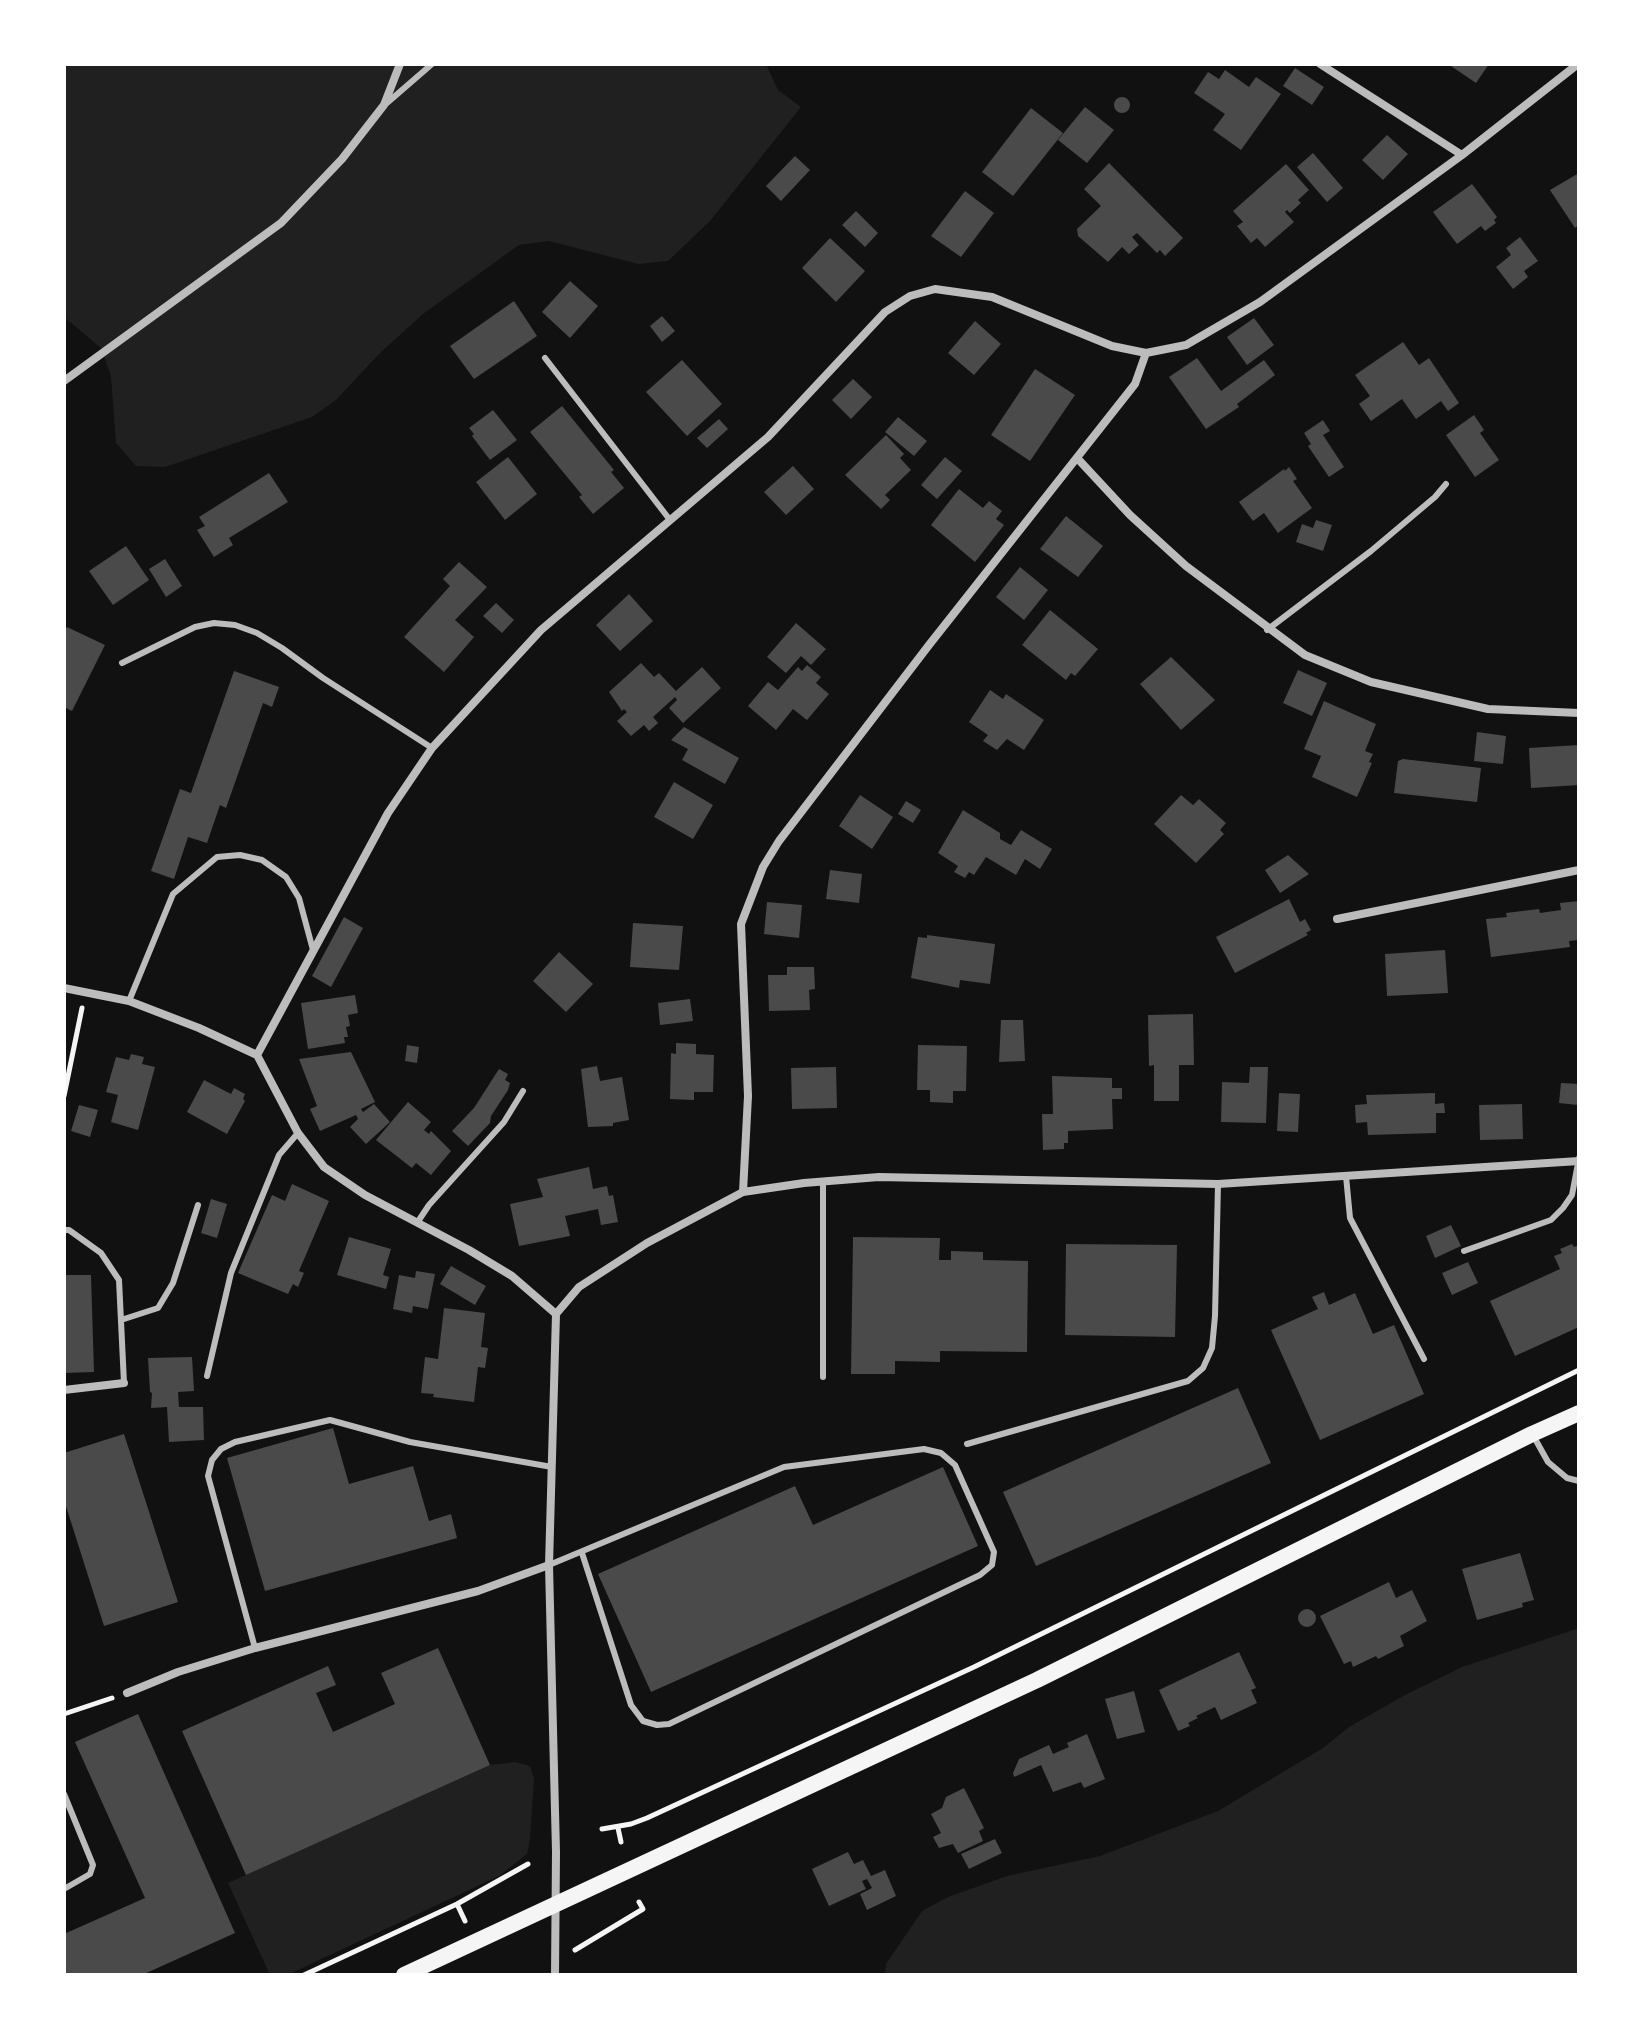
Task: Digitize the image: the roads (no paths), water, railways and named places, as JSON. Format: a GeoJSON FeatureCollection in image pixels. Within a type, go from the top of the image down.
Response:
{"type":"FeatureCollection","features":[{"type":"Feature","properties":{"kind":"main road"},"geometry":{"type":"LineString","coordinates":[[404,1975],[1037,1680],[1579,1413]]}},
{"type":"Feature","properties":{"kind":"street"},"geometry":{"type":"LineString","coordinates":[[64,381],[281,223],[342,159],[384,105],[400,64]]}},
{"type":"Feature","properties":{"kind":"street"},"geometry":{"type":"LineString","coordinates":[[1320,64],[1462,155]]}},
{"type":"Feature","properties":{"kind":"street"},"geometry":{"type":"LineString","coordinates":[[257,1055],[388,813],[432,748],[541,630],[768,437],[885,312],[910,296],[935,289],[992,297],[1112,346],[1146,353],[1186,345],[1260,302],[1462,155],[1578,64]]}},
{"type":"Feature","properties":{"kind":"street"},"geometry":{"type":"LineString","coordinates":[[743,1192],[748,1096],[741,924],[751,893],[779,841],[1135,384],[1146,353]]}},
{"type":"Feature","properties":{"kind":"street"},"geometry":{"type":"LineString","coordinates":[[1078,459],[1130,515],[1186,566],[1267,630],[1305,655],[1371,682],[1488,709],[1579,713]]}},
{"type":"Feature","properties":{"kind":"street"},"geometry":{"type":"LineString","coordinates":[[1337,919],[1579,870]]}},
{"type":"Feature","properties":{"kind":"street"},"geometry":{"type":"LineString","coordinates":[[64,988],[129,1001],[257,1055],[298,1133],[324,1167],[365,1195],[512,1276],[556,1314]]}},
{"type":"Feature","properties":{"kind":"street"},"geometry":{"type":"LineString","coordinates":[[555,1975],[549,1565],[556,1314],[579,1287],[647,1243],[743,1192],[879,1177],[1218,1184],[1579,1160]]}},
{"type":"Feature","properties":{"kind":"street"},"geometry":{"type":"LineString","coordinates":[[64,1390],[124,1383]]}},
{"type":"Feature","properties":{"kind":"street"},"geometry":{"type":"LineString","coordinates":[[127,1693],[178,1672],[255,1648],[478,1591],[549,1565]]}},
{"type":"Feature","properties":{"kind":"lane"},"geometry":{"type":"LineString","coordinates":[[384,105],[432,64]]}},
{"type":"Feature","properties":{"kind":"lane"},"geometry":{"type":"LineString","coordinates":[[545,358],[670,520]]}},
{"type":"Feature","properties":{"kind":"lane"},"geometry":{"type":"LineString","coordinates":[[1267,630],[1371,551],[1446,484]]}},
{"type":"Feature","properties":{"kind":"lane"},"geometry":{"type":"LineString","coordinates":[[122,663],[195,627],[214,623],[235,625],[257,633],[282,648],[432,748]]}},
{"type":"Feature","properties":{"kind":"lane"},"geometry":{"type":"LineString","coordinates":[[129,1001],[173,894],[217,857],[240,855],[262,860],[286,877],[299,898],[313,950]]}},
{"type":"Feature","properties":{"kind":"lane"},"geometry":{"type":"LineString","coordinates":[[417,1223],[429,1205],[504,1122],[523,1091]]}},
{"type":"Feature","properties":{"kind":"lane"},"geometry":{"type":"LineString","coordinates":[[207,1376],[231,1273],[279,1155],[298,1133]]}},
{"type":"Feature","properties":{"kind":"lane"},"geometry":{"type":"LineString","coordinates":[[1464,1251],[1551,1220],[1572,1195],[1579,1160]]}},
{"type":"Feature","properties":{"kind":"lane"},"geometry":{"type":"LineString","coordinates":[[1346,1176],[1350,1218],[1424,1359]]}},
{"type":"Feature","properties":{"kind":"lane"},"geometry":{"type":"LineString","coordinates":[[823,1182],[823,1377]]}},
{"type":"Feature","properties":{"kind":"lane"},"geometry":{"type":"LineString","coordinates":[[967,1444],[1188,1381],[1203,1368],[1212,1348],[1215,1316],[1218,1184]]}},
{"type":"Feature","properties":{"kind":"lane"},"geometry":{"type":"LineString","coordinates":[[121,1320],[158,1308],[173,1283],[198,1205]]}},
{"type":"Feature","properties":{"kind":"lane"},"geometry":{"type":"LineString","coordinates":[[64,1230],[69,1230],[101,1253],[119,1280],[124,1383]]}},
{"type":"Feature","properties":{"kind":"lane"},"geometry":{"type":"LineString","coordinates":[[255,1648],[208,1476],[212,1460],[221,1449],[235,1442],[330,1420],[410,1442],[552,1467]]}},
{"type":"Feature","properties":{"kind":"lane"},"geometry":{"type":"LineString","coordinates":[[1532,1434],[1548,1462],[1567,1478],[1579,1481]]}},
{"type":"Feature","properties":{"kind":"lane"},"geometry":{"type":"LineString","coordinates":[[549,1565],[784,1467],[924,1449],[941,1453],[955,1465],[994,1552],[992,1565],[980,1575],[669,1724],[657,1725],[643,1721],[631,1705],[582,1553]]}},
{"type":"Feature","properties":{"kind":"lane"},"geometry":{"type":"LineString","coordinates":[[64,1794],[93,1865],[90,1874],[64,1889]]}}]}
